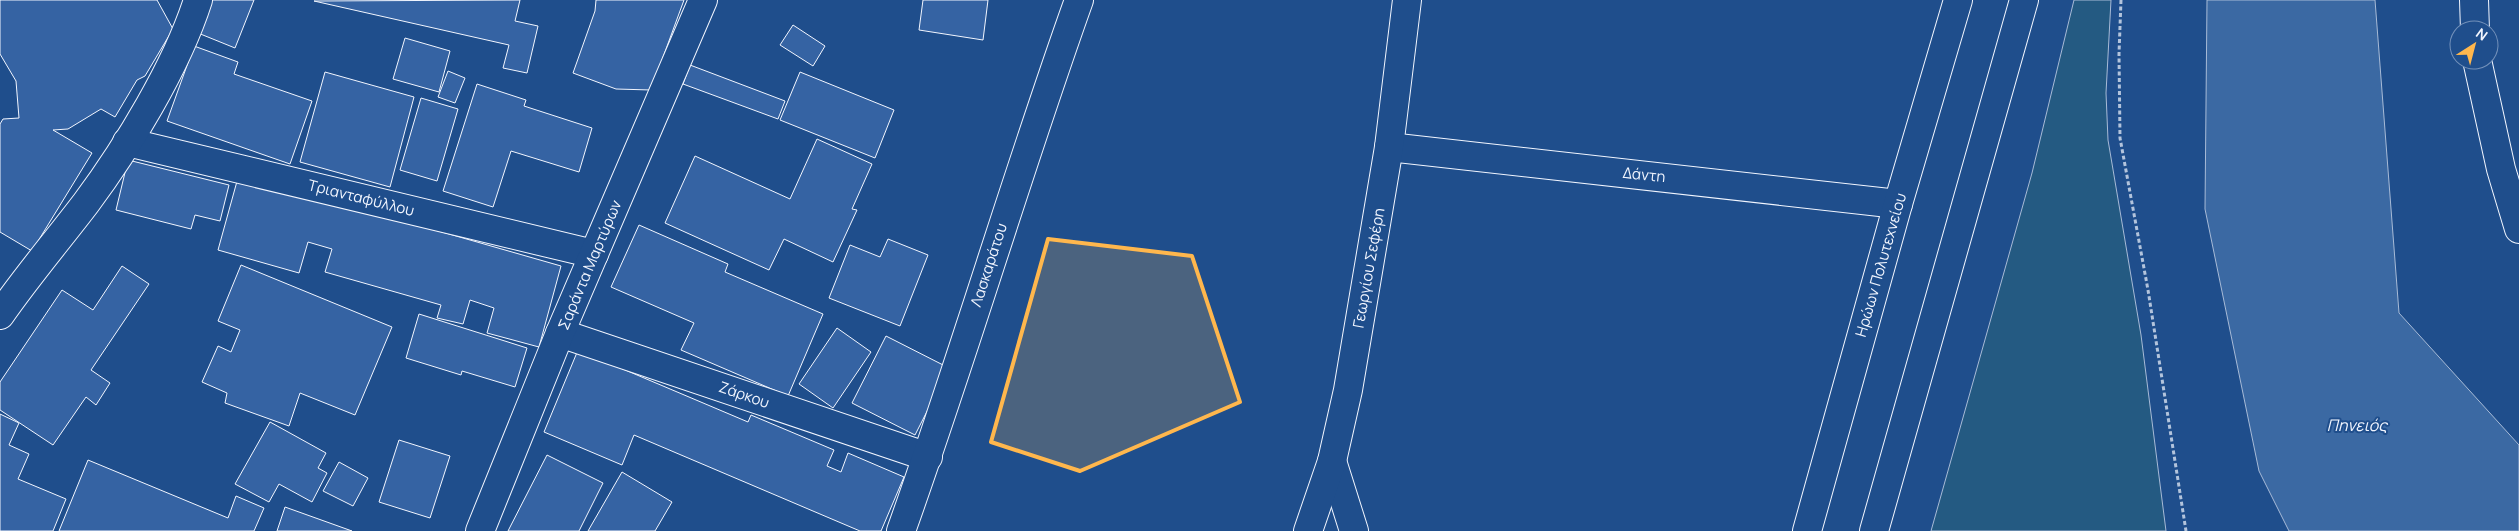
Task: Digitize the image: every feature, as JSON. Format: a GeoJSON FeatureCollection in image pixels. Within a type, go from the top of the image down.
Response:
{"type":"FeatureCollection","features":[{"type":"Feature","properties":{"kind":"street"},"geometry":{"type":"LineString","coordinates":[[0,315],[86,203],[127,142],[174,57],[192,20],[198,0]]}},
{"type":"Feature","properties":{"kind":"street","name":"Σαράντα Μαρτύρων"},"geometry":{"type":"LineString","coordinates":[[480,531],[560,333],[704,0]]}},
{"type":"Feature","properties":{"kind":"street","name":"Λασκαράτου"},"geometry":{"type":"LineString","coordinates":[[901,531],[928,457],[1034,125],[1079,0]]}},
{"type":"Feature","properties":{"kind":"street","name":"Γεωργίου Σεφέρη"},"geometry":{"type":"LineString","coordinates":[[1308,531],[1332,461],[1348,390],[1390,146],[1407,0]]}},
{"type":"Feature","properties":{"kind":"street","name":"Ηρώων Πολυτεχνείου"},"geometry":{"type":"LineString","coordinates":[[1807,531],[1898,204],[1958,0]]}},
{"type":"Feature","properties":{"kind":"street"},"geometry":{"type":"LineString","coordinates":[[1874,531],[2024,0]]}},
{"type":"Feature","properties":{"kind":"street"},"geometry":{"type":"LineString","coordinates":[[2474,0],[2474,20]]}},
{"type":"Feature","properties":{"kind":"street"},"geometry":{"type":"LineString","coordinates":[[2479,70],[2501,169],[2519,229]]}},
{"type":"Feature","properties":{"kind":"street","name":"Τριανταφύλλου"},"geometry":{"type":"LineString","coordinates":[[127,142],[594,254]]}},
{"type":"Feature","properties":{"kind":"street","name":"Δάντη"},"geometry":{"type":"LineString","coordinates":[[1390,146],[1898,204]]}},
{"type":"Feature","properties":{"kind":"street","name":"Ζάρκου"},"geometry":{"type":"LineString","coordinates":[[560,333],[928,457]]}},
{"type":"Feature","properties":{"kind":"street"},"geometry":{"type":"LineString","coordinates":[[1332,461],[1354,531]]}},
{"type":"Feature","properties":{"kind":"path"},"geometry":{"type":"LineString","coordinates":[[2121,0],[2119,54],[2120,138],[2148,290],[2186,531]]}},
{"type":"Feature","properties":{"kind":"highlighted area"},"geometry":{"type":"Polygon","coordinates":[[[1048,239],[1192,256],[1240,402],[1080,471],[991,442],[1048,239]]]}},
{"type":"Feature","properties":{"kind":"shaded area"},"geometry":{"type":"Polygon","coordinates":[[[2074,0],[2111,0],[2106,93],[2108,140],[2141,335],[2166,531],[1931,531],[2032,173],[2074,0]]]}},
{"type":"Feature","properties":{"kind":"water","name":"Πηνειός"},"geometry":{"type":"Polygon","coordinates":[[[2207,0],[2375,0],[2399,313],[2519,445],[2519,531],[2289,531],[2259,471],[2205,209],[2207,0]]]}},
{"type":"Feature","properties":{"kind":"building"},"geometry":{"type":"Polygon","coordinates":[[[0,0],[157,0],[173,29],[145,76],[137,80],[115,117],[101,109],[68,129],[53,130],[92,153],[32,251],[0,232],[0,124],[3,119],[19,118],[16,81],[0,54],[0,0]]]}},
{"type":"Feature","properties":{"kind":"building"},"geometry":{"type":"Polygon","coordinates":[[[211,0],[254,0],[235,48],[198,33],[211,0]]]}},
{"type":"Feature","properties":{"kind":"building"},"geometry":{"type":"Polygon","coordinates":[[[520,0],[515,21],[538,26],[527,73],[503,68],[509,45],[314,1],[520,0]]]}},
{"type":"Feature","properties":{"kind":"building"},"geometry":{"type":"Polygon","coordinates":[[[596,0],[684,0],[651,90],[616,89],[573,73],[595,11],[596,0]]]}},
{"type":"Feature","properties":{"kind":"building"},"geometry":{"type":"Polygon","coordinates":[[[923,0],[988,0],[983,40],[919,30],[923,0]]]}},
{"type":"Feature","properties":{"kind":"building"},"geometry":{"type":"Polygon","coordinates":[[[793,25],[825,46],[813,66],[780,45],[793,25]]]}},
{"type":"Feature","properties":{"kind":"building"},"geometry":{"type":"Polygon","coordinates":[[[405,38],[450,51],[439,92],[393,79],[405,38]]]}},
{"type":"Feature","properties":{"kind":"building"},"geometry":{"type":"Polygon","coordinates":[[[194,46],[238,62],[234,74],[312,101],[290,164],[167,121],[194,46]]]}},
{"type":"Feature","properties":{"kind":"building"},"geometry":{"type":"Polygon","coordinates":[[[690,65],[785,101],[778,119],[683,84],[690,65]]]}},
{"type":"Feature","properties":{"kind":"building"},"geometry":{"type":"Polygon","coordinates":[[[448,71],[465,78],[455,103],[438,97],[448,71]]]}},
{"type":"Feature","properties":{"kind":"building"},"geometry":{"type":"Polygon","coordinates":[[[325,72],[414,97],[390,187],[300,162],[325,72]]]}},
{"type":"Feature","properties":{"kind":"building"},"geometry":{"type":"Polygon","coordinates":[[[800,72],[894,110],[875,158],[780,120],[800,72]]]}},
{"type":"Feature","properties":{"kind":"building"},"geometry":{"type":"Polygon","coordinates":[[[477,84],[526,100],[524,106],[592,128],[579,172],[511,151],[493,207],[443,191],[477,84]]]}},
{"type":"Feature","properties":{"kind":"building"},"geometry":{"type":"Polygon","coordinates":[[[421,98],[458,109],[437,181],[400,170],[421,98]]]}},
{"type":"Feature","properties":{"kind":"building"},"geometry":{"type":"Polygon","coordinates":[[[817,139],[872,164],[852,209],[857,210],[833,262],[784,239],[769,270],[665,223],[695,156],[790,199],[817,139]]]}},
{"type":"Feature","properties":{"kind":"building"},"geometry":{"type":"Polygon","coordinates":[[[128,160],[229,185],[220,221],[195,215],[191,229],[116,210],[128,160]]]}},
{"type":"Feature","properties":{"kind":"building"},"geometry":{"type":"Polygon","coordinates":[[[239,174],[561,266],[539,347],[487,333],[494,308],[470,300],[463,324],[437,318],[441,305],[325,272],[332,249],[308,242],[299,273],[218,250],[239,174]]]}},
{"type":"Feature","properties":{"kind":"building"},"geometry":{"type":"Polygon","coordinates":[[[639,225],[728,264],[725,272],[823,314],[788,396],[681,350],[694,323],[611,287],[639,225]]]}},
{"type":"Feature","properties":{"kind":"building"},"geometry":{"type":"Polygon","coordinates":[[[888,239],[928,255],[900,326],[829,298],[850,245],[880,257],[888,239]]]}},
{"type":"Feature","properties":{"kind":"building"},"geometry":{"type":"Polygon","coordinates":[[[241,265],[392,327],[355,415],[300,393],[289,426],[225,403],[227,393],[202,382],[218,346],[231,352],[240,330],[218,321],[241,265]]]}},
{"type":"Feature","properties":{"kind":"building"},"geometry":{"type":"Polygon","coordinates":[[[122,266],[149,284],[91,370],[110,383],[96,405],[86,397],[53,445],[0,410],[0,382],[62,290],[93,310],[122,266]]]}},
{"type":"Feature","properties":{"kind":"building"},"geometry":{"type":"Polygon","coordinates":[[[419,314],[527,348],[515,387],[462,371],[461,375],[406,358],[419,314]]]}},
{"type":"Feature","properties":{"kind":"building"},"geometry":{"type":"Polygon","coordinates":[[[837,328],[871,352],[833,408],[799,384],[837,328]]]}},
{"type":"Feature","properties":{"kind":"building"},"geometry":{"type":"Polygon","coordinates":[[[886,336],[949,368],[915,435],[852,403],[886,336]]]}},
{"type":"Feature","properties":{"kind":"building"},"geometry":{"type":"Polygon","coordinates":[[[578,350],[748,422],[751,415],[834,450],[827,466],[841,472],[848,453],[904,477],[881,531],[860,531],[634,435],[622,465],[544,432],[578,350]]]}},
{"type":"Feature","properties":{"kind":"building"},"geometry":{"type":"Polygon","coordinates":[[[0,414],[19,423],[9,445],[29,454],[18,479],[66,499],[53,531],[0,531],[0,414]]]}},
{"type":"Feature","properties":{"kind":"building"},"geometry":{"type":"Polygon","coordinates":[[[270,422],[326,453],[318,468],[327,473],[312,502],[279,484],[269,502],[235,484],[270,422]]]}},
{"type":"Feature","properties":{"kind":"building"},"geometry":{"type":"Polygon","coordinates":[[[399,440],[450,456],[430,518],[379,502],[399,440]]]}},
{"type":"Feature","properties":{"kind":"building"},"geometry":{"type":"Polygon","coordinates":[[[547,455],[603,483],[579,531],[508,531],[547,455]]]}},
{"type":"Feature","properties":{"kind":"building"},"geometry":{"type":"Polygon","coordinates":[[[88,460],[228,518],[236,496],[264,508],[254,531],[59,531],[88,460]]]}},
{"type":"Feature","properties":{"kind":"building"},"geometry":{"type":"Polygon","coordinates":[[[339,462],[368,478],[353,506],[323,491],[339,462]]]}},
{"type":"Feature","properties":{"kind":"building"},"geometry":{"type":"Polygon","coordinates":[[[622,472],[672,502],[655,531],[588,531],[622,472]]]}},
{"type":"Feature","properties":{"kind":"building"},"geometry":{"type":"Polygon","coordinates":[[[285,507],[352,531],[277,531],[285,507]]]}}]}
